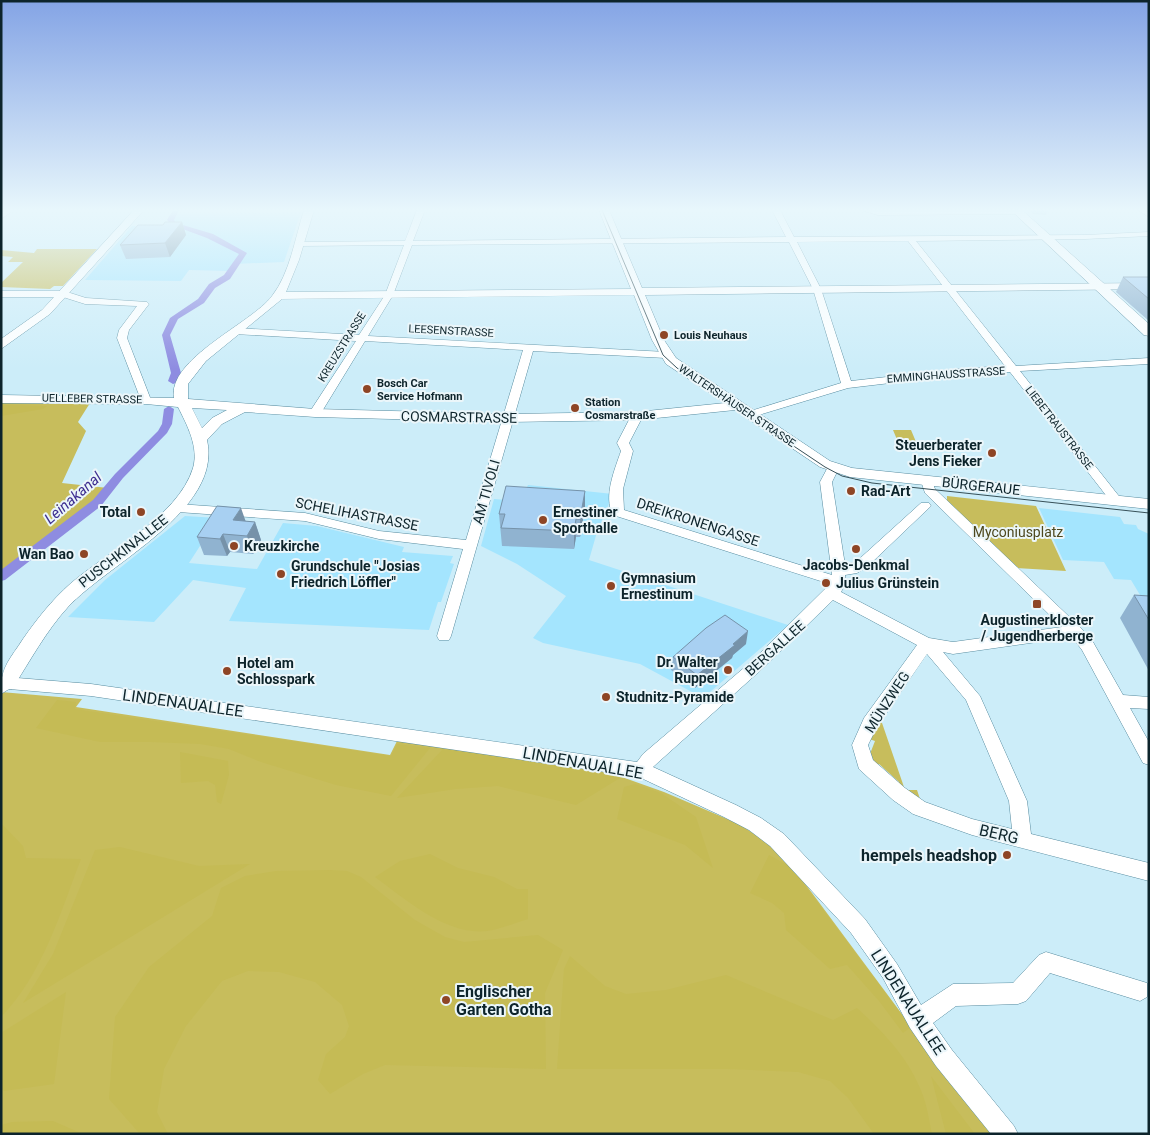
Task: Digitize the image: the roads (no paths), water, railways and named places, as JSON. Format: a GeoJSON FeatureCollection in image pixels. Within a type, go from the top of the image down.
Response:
{"type":"FeatureCollection","features":[{"type":"Feature","properties":{"kind":"main road"},"geometry":{"type":"LineString","coordinates":[[1074,263],[1149,332]]}},
{"type":"Feature","properties":{"kind":"street"},"geometry":{"type":"LineString","coordinates":[[1,345],[40,317],[92,263]]}},
{"type":"Feature","properties":{"kind":"street"},"geometry":{"type":"LineString","coordinates":[[182,402],[180,389],[193,368],[202,357],[279,296],[291,263]]}},
{"type":"Feature","properties":{"kind":"street","name":"KREUZSTRASSE"},"geometry":{"type":"LineString","coordinates":[[315,413],[389,295],[401,263]]}},
{"type":"Feature","properties":{"kind":"street","name":"WALTERSHÄUSER STRASSE"},"geometry":{"type":"LineString","coordinates":[[628,263],[666,355],[679,368],[816,459]]}},
{"type":"Feature","properties":{"kind":"street"},"geometry":{"type":"LineString","coordinates":[[803,263],[817,289],[846,385]]}},
{"type":"Feature","properties":{"kind":"street","name":"LIEBETRAUSTRASSE"},"geometry":{"type":"LineString","coordinates":[[929,263],[1116,500]]}},
{"type":"Feature","properties":{"kind":"street"},"geometry":{"type":"LineString","coordinates":[[279,296],[1149,286]]}},
{"type":"Feature","properties":{"kind":"street"},"geometry":{"type":"LineString","coordinates":[[1,294],[64,294],[84,301],[144,304],[124,330],[122,338],[146,400]]}},
{"type":"Feature","properties":{"kind":"street","name":"LEESENSTRASSE"},"geometry":{"type":"LineString","coordinates":[[235,332],[666,355]]}},
{"type":"Feature","properties":{"kind":"street","name":"AM TIVOLI"},"geometry":{"type":"LineString","coordinates":[[444,636],[529,348]]}},
{"type":"Feature","properties":{"kind":"street","name":"EMMINGHAUSSTRASSE"},"geometry":{"type":"LineString","coordinates":[[748,415],[846,385],[918,376],[1149,361]]}},
{"type":"Feature","properties":{"kind":"street","name":"UELLEBER STRASSE"},"geometry":{"type":"LineString","coordinates":[[1,398],[182,402]]}},
{"type":"Feature","properties":{"kind":"street","name":"COSMARSTRASSE"},"geometry":{"type":"LineString","coordinates":[[182,402],[241,409],[315,413],[507,418],[637,416],[736,406]]}},
{"type":"Feature","properties":{"kind":"street","name":"PUSCHKINALLEE"},"geometry":{"type":"LineString","coordinates":[[3,686],[62,602],[84,580],[178,508],[191,491],[199,474],[201,464],[199,439],[182,402]]}},
{"type":"Feature","properties":{"kind":"street"},"geometry":{"type":"LineString","coordinates":[[199,439],[217,421],[241,409]]}},
{"type":"Feature","properties":{"kind":"street","name":"DREIKRONENGASSE"},"geometry":{"type":"LineString","coordinates":[[637,416],[623,443],[627,451],[621,469],[615,503],[618,512],[837,582]]}},
{"type":"Feature","properties":{"kind":"street","name":"BÜRGERAUE"},"geometry":{"type":"LineString","coordinates":[[816,459],[833,468],[1149,504]]}},
{"type":"Feature","properties":{"kind":"street"},"geometry":{"type":"LineString","coordinates":[[833,468],[826,482],[837,582],[926,643],[972,696],[1018,801],[1023,839]]}},
{"type":"Feature","properties":{"kind":"street"},"geometry":{"type":"LineString","coordinates":[[927,480],[929,490],[1075,631],[1096,658],[1149,758]]}},
{"type":"Feature","properties":{"kind":"street","name":"BERGALLEE"},"geometry":{"type":"LineString","coordinates":[[641,770],[649,760],[757,665],[837,582],[862,564],[925,506]]}},
{"type":"Feature","properties":{"kind":"street","name":"SCHELIHASTRASSE"},"geometry":{"type":"LineString","coordinates":[[178,508],[305,517],[379,535],[472,545]]}},
{"type":"Feature","properties":{"kind":"street"},"geometry":{"type":"LineString","coordinates":[[926,643],[953,648],[1075,631]]}},
{"type":"Feature","properties":{"kind":"street","name":"MÜNZWEG"},"geometry":{"type":"LineString","coordinates":[[865,764],[860,745],[870,724],[926,643]]}},
{"type":"Feature","properties":{"kind":"street","name":"LINDENAUALLEE"},"geometry":{"type":"LineString","coordinates":[[3,686],[91,690],[641,770],[730,811],[755,824],[777,840],[858,926],[890,971],[918,1020],[944,1058],[1006,1134]]}},
{"type":"Feature","properties":{"kind":"street"},"geometry":{"type":"LineString","coordinates":[[1119,701],[1149,703]]}},
{"type":"Feature","properties":{"kind":"street","name":"BERG"},"geometry":{"type":"LineString","coordinates":[[865,764],[899,794],[919,808],[972,828],[1023,839],[1149,872]]}},
{"type":"Feature","properties":{"kind":"street"},"geometry":{"type":"LineString","coordinates":[[918,1020],[952,996],[1018,993],[1046,962],[1140,990]]}},
{"type":"Feature","properties":{"kind":"waterway","name":"Leinakanal"},"geometry":{"type":"LineString","coordinates":[[173,381],[176,373],[166,335],[174,318],[201,301],[212,286],[227,277],[236,263]]}},
{"type":"Feature","properties":{"kind":"waterway","name":"Leinakanal"},"geometry":{"type":"LineString","coordinates":[[1,577],[97,503],[119,476],[162,433],[167,424],[169,409]]}},
{"type":"Feature","properties":{"kind":"tram line"},"geometry":{"type":"LineString","coordinates":[[624,263],[663,355],[677,368],[825,467],[842,476],[872,483],[1149,513]]}},
{"type":"Feature","properties":{"kind":"place","name":"Louis Neuhaus"},"geometry":{"type":"Point","coordinates":[664,335]}},
{"type":"Feature","properties":{"kind":"place","name":"Bosch Car Service Hofmann"},"geometry":{"type":"Point","coordinates":[367,389]}},
{"type":"Feature","properties":{"kind":"place","name":"Station Cosmarstraße"},"geometry":{"type":"Point","coordinates":[575,408]}},
{"type":"Feature","properties":{"kind":"place","name":"Steuerberater Jens Fieker"},"geometry":{"type":"Point","coordinates":[992,453]}},
{"type":"Feature","properties":{"kind":"place","name":"Rad-Art"},"geometry":{"type":"Point","coordinates":[851,491]}},
{"type":"Feature","properties":{"kind":"place","name":"Total"},"geometry":{"type":"Point","coordinates":[141,512]}},
{"type":"Feature","properties":{"kind":"place","name":"Ernestiner Sporthalle"},"geometry":{"type":"Point","coordinates":[543,520]}},
{"type":"Feature","properties":{"kind":"place","name":"Kreuzkirche"},"geometry":{"type":"Point","coordinates":[234,546]}},
{"type":"Feature","properties":{"kind":"place","name":"Jacobs-Denkmal"},"geometry":{"type":"Point","coordinates":[856,549]}},
{"type":"Feature","properties":{"kind":"place","name":"Wan Bao"},"geometry":{"type":"Point","coordinates":[84,554]}},
{"type":"Feature","properties":{"kind":"place","name":"Grundschule \"Josias Friedrich Löffler\""},"geometry":{"type":"Point","coordinates":[281,574]}},
{"type":"Feature","properties":{"kind":"place","name":"Julius Grünstein"},"geometry":{"type":"Point","coordinates":[826,583]}},
{"type":"Feature","properties":{"kind":"place","name":"Gymnasium Ernestinum"},"geometry":{"type":"Point","coordinates":[611,586]}},
{"type":"Feature","properties":{"kind":"place","name":"Augustinerkloster / Jugendherberge"},"geometry":{"type":"Point","coordinates":[1037,604]}},
{"type":"Feature","properties":{"kind":"place","name":"Dr. Walter Ruppel"},"geometry":{"type":"Point","coordinates":[728,670]}},
{"type":"Feature","properties":{"kind":"place","name":"Hotel am Schlosspark"},"geometry":{"type":"Point","coordinates":[227,671]}},
{"type":"Feature","properties":{"kind":"place","name":"Studnitz-Pyramide"},"geometry":{"type":"Point","coordinates":[606,697]}},
{"type":"Feature","properties":{"kind":"place","name":"hempels headshop"},"geometry":{"type":"Point","coordinates":[1007,855]}},
{"type":"Feature","properties":{"kind":"place","name":"Englischer Garten Gotha"},"geometry":{"type":"Point","coordinates":[446,1000]}},
{"type":"Feature","properties":{"kind":"park label","name":"Myconiusplatz"},"geometry":{"type":"Point","coordinates":[1018,532]}}]}
